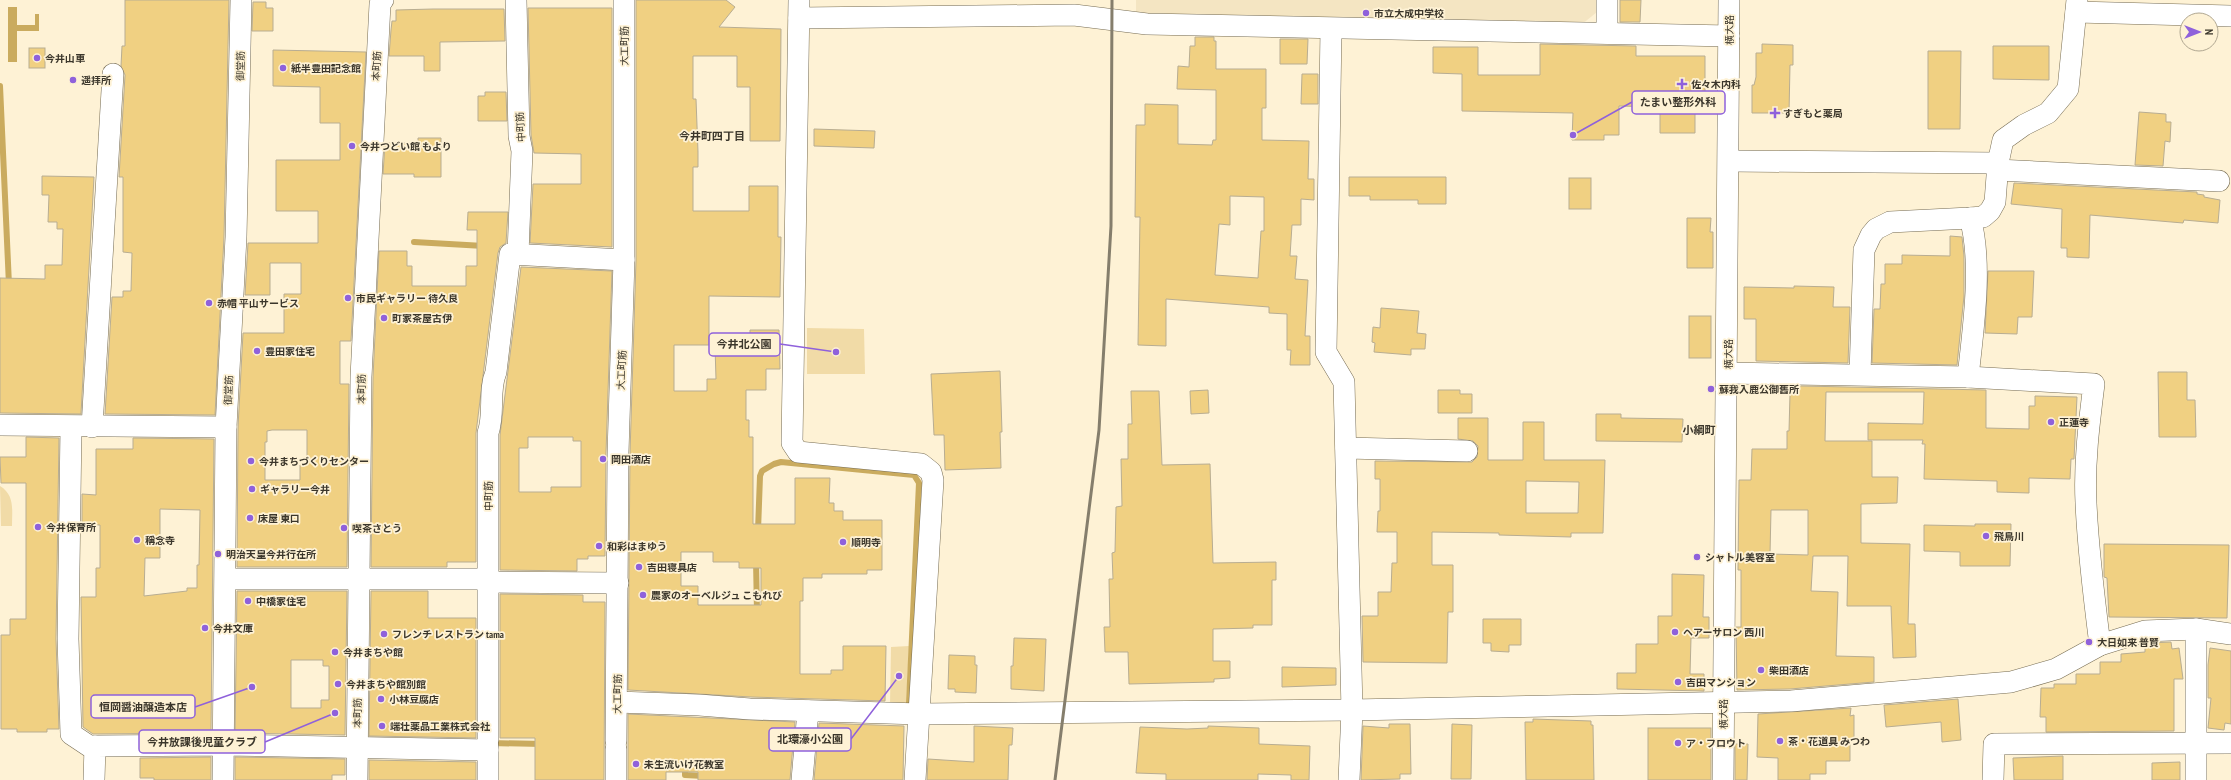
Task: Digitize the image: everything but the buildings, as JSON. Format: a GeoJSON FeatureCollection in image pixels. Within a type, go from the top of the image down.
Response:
{"type":"FeatureCollection","features":[{"type":"Feature","properties":{"kind":"street","name":"御堂筋"},"geometry":{"type":"LineString","coordinates":[[223,780],[226,579],[226,427],[236,237],[241,0]]}},
{"type":"Feature","properties":{"kind":"street","name":"本町筋"},"geometry":{"type":"LineString","coordinates":[[357,780],[356,747],[360,377],[380,4],[383,0]]}},
{"type":"Feature","properties":{"kind":"street","name":"中町筋"},"geometry":{"type":"LineString","coordinates":[[488,780],[488,433],[491,425],[492,383],[496,372],[514,254],[522,151],[519,136],[516,0]]}},
{"type":"Feature","properties":{"kind":"street","name":"大工町筋"},"geometry":{"type":"LineString","coordinates":[[616,780],[618,452],[624,260],[624,0]]}},
{"type":"Feature","properties":{"kind":"street"},"geometry":{"type":"LineString","coordinates":[[1607,0],[1607,34]]}},
{"type":"Feature","properties":{"kind":"street","name":"横大路"},"geometry":{"type":"LineString","coordinates":[[1723,780],[1728,373],[1729,0]]}},
{"type":"Feature","properties":{"kind":"street"},"geometry":{"type":"LineString","coordinates":[[1860,374],[1864,250],[1871,235],[1883,225],[1897,220],[1983,217],[1990,211],[1995,202],[1998,166],[2003,140],[2024,125],[2048,113],[2068,89],[2077,6],[2231,16]]}},
{"type":"Feature","properties":{"kind":"street"},"geometry":{"type":"LineString","coordinates":[[915,780],[920,714],[922,644],[926,619],[933,480],[931,472],[921,464],[798,452],[792,444],[798,9],[947,8],[1074,15],[1147,24],[1331,29],[1730,36]]}},
{"type":"Feature","properties":{"kind":"street"},"geometry":{"type":"LineString","coordinates":[[1331,29],[1326,352],[1344,382],[1352,710],[1349,780]]}},
{"type":"Feature","properties":{"kind":"street"},"geometry":{"type":"LineString","coordinates":[[92,427],[113,74]]}},
{"type":"Feature","properties":{"kind":"street"},"geometry":{"type":"LineString","coordinates":[[1729,161],[1998,166],[2219,182]]}},
{"type":"Feature","properties":{"kind":"street"},"geometry":{"type":"LineString","coordinates":[[1968,377],[1974,322],[1976,238],[1970,218]]}},
{"type":"Feature","properties":{"kind":"street"},"geometry":{"type":"LineString","coordinates":[[514,254],[624,260]]}},
{"type":"Feature","properties":{"kind":"street"},"geometry":{"type":"LineString","coordinates":[[1728,373],[1968,377],[2094,384],[2087,445],[2086,502],[2090,559],[2100,645]]}},
{"type":"Feature","properties":{"kind":"street"},"geometry":{"type":"LineString","coordinates":[[0,425],[71,427],[226,427]]}},
{"type":"Feature","properties":{"kind":"street"},"geometry":{"type":"LineString","coordinates":[[71,427],[68,639],[71,734],[89,746],[488,746]]}},
{"type":"Feature","properties":{"kind":"street"},"geometry":{"type":"LineString","coordinates":[[1346,448],[1467,451]]}},
{"type":"Feature","properties":{"kind":"street"},"geometry":{"type":"LineString","coordinates":[[226,579],[358,578],[618,583]]}},
{"type":"Feature","properties":{"kind":"street"},"geometry":{"type":"LineString","coordinates":[[2196,629],[2196,780]]}},
{"type":"Feature","properties":{"kind":"street"},"geometry":{"type":"LineString","coordinates":[[617,702],[808,711],[920,714],[1352,710],[1791,701],[2010,682],[2056,669],[2100,645],[2145,631],[2196,629],[2231,634]]}},
{"type":"Feature","properties":{"kind":"street"},"geometry":{"type":"LineString","coordinates":[[802,780],[808,711]]}},
{"type":"Feature","properties":{"kind":"street"},"geometry":{"type":"LineString","coordinates":[[1993,780],[1994,744],[2231,742]]}},
{"type":"Feature","properties":{"kind":"street"},"geometry":{"type":"LineString","coordinates":[[94,780],[95,746]]}},
{"type":"Feature","properties":{"kind":"shaded area","name":"市立大成中学校"},"geometry":{"type":"Polygon","coordinates":[[[1136,0],[1597,0],[1597,12],[1581,25],[1136,14],[1136,0]]]}},
{"type":"Feature","properties":{"kind":"shaded area"},"geometry":{"type":"Polygon","coordinates":[[[8,7],[17,7],[17,25],[35,25],[35,14],[39,14],[39,31],[17,31],[17,62],[8,62],[8,7]]]}},
{"type":"Feature","properties":{"kind":"shaded area"},"geometry":{"type":"Polygon","coordinates":[[[807,328],[864,329],[865,374],[807,374],[807,328]]]}},
{"type":"Feature","properties":{"kind":"shaded area"},"geometry":{"type":"Polygon","coordinates":[[[0,486],[8,494],[12,503],[12,526],[1,526],[0,486]]]}},
{"type":"Feature","properties":{"kind":"shaded area"},"geometry":{"type":"Polygon","coordinates":[[[909,646],[906,705],[890,705],[891,647],[909,646]]]}},
{"type":"Feature","properties":{"kind":"waterway"},"geometry":{"type":"LineString","coordinates":[[0,86],[9,285]]}},
{"type":"Feature","properties":{"kind":"waterway"},"geometry":{"type":"LineString","coordinates":[[414,242],[484,246]]}},
{"type":"Feature","properties":{"kind":"waterway"},"geometry":{"type":"LineString","coordinates":[[758,531],[760,476],[762,471],[774,464],[781,462],[914,475],[919,483],[909,703]]}},
{"type":"Feature","properties":{"kind":"waterway"},"geometry":{"type":"LineString","coordinates":[[756,560],[757,613]]}},
{"type":"Feature","properties":{"kind":"waterway"},"geometry":{"type":"LineString","coordinates":[[490,743],[543,744]]}},
{"type":"Feature","properties":{"kind":"waterway"},"geometry":{"type":"LineString","coordinates":[[685,764],[685,775],[704,776]]}},
{"type":"Feature","properties":{"kind":"railway"},"geometry":{"type":"LineString","coordinates":[[1055,780],[1099,430],[1111,226],[1112,0]]}},
{"type":"Feature","properties":{"kind":"place","name":"市立大成中学校"},"geometry":{"type":"Point","coordinates":[1366,13]}},
{"type":"Feature","properties":{"kind":"place","name":"今井山車"},"geometry":{"type":"Point","coordinates":[37,58]}},
{"type":"Feature","properties":{"kind":"place","name":"紙半豊田記念館"},"geometry":{"type":"Point","coordinates":[283,68]}},
{"type":"Feature","properties":{"kind":"place","name":"遥拝所"},"geometry":{"type":"Point","coordinates":[73,80]}},
{"type":"Feature","properties":{"kind":"place","name":"佐々木内科"},"geometry":{"type":"Point","coordinates":[1682,84]}},
{"type":"Feature","properties":{"kind":"place","name":"すぎもと薬局"},"geometry":{"type":"Point","coordinates":[1775,113]}},
{"type":"Feature","properties":{"kind":"place","name":"たまい整形外科"},"geometry":{"type":"Point","coordinates":[1573,135]}},
{"type":"Feature","properties":{"kind":"place","name":"今井つどい館 もより"},"geometry":{"type":"Point","coordinates":[352,146]}},
{"type":"Feature","properties":{"kind":"place","name":"市民ギャラリー 待久良"},"geometry":{"type":"Point","coordinates":[348,298]}},
{"type":"Feature","properties":{"kind":"place","name":"赤帽 平山サービス"},"geometry":{"type":"Point","coordinates":[209,303]}},
{"type":"Feature","properties":{"kind":"place","name":"町家茶屋古伊"},"geometry":{"type":"Point","coordinates":[384,318]}},
{"type":"Feature","properties":{"kind":"place","name":"豊田家住宅"},"geometry":{"type":"Point","coordinates":[257,351]}},
{"type":"Feature","properties":{"kind":"place","name":"今井北公園"},"geometry":{"type":"Point","coordinates":[836,352]}},
{"type":"Feature","properties":{"kind":"place","name":"蘇我入鹿公御舊所"},"geometry":{"type":"Point","coordinates":[1711,389]}},
{"type":"Feature","properties":{"kind":"place","name":"正蓮寺"},"geometry":{"type":"Point","coordinates":[2051,422]}},
{"type":"Feature","properties":{"kind":"place","name":"岡田酒店"},"geometry":{"type":"Point","coordinates":[603,459]}},
{"type":"Feature","properties":{"kind":"place","name":"今井まちづくりセンター"},"geometry":{"type":"Point","coordinates":[251,461]}},
{"type":"Feature","properties":{"kind":"place","name":"ギャラリー今井"},"geometry":{"type":"Point","coordinates":[252,489]}},
{"type":"Feature","properties":{"kind":"place","name":"床屋 東口"},"geometry":{"type":"Point","coordinates":[250,518]}},
{"type":"Feature","properties":{"kind":"place","name":"今井保育所"},"geometry":{"type":"Point","coordinates":[38,527]}},
{"type":"Feature","properties":{"kind":"place","name":"喫茶さとう"},"geometry":{"type":"Point","coordinates":[344,528]}},
{"type":"Feature","properties":{"kind":"place","name":"飛鳥川"},"geometry":{"type":"Point","coordinates":[1986,536]}},
{"type":"Feature","properties":{"kind":"place","name":"稱念寺"},"geometry":{"type":"Point","coordinates":[137,540]}},
{"type":"Feature","properties":{"kind":"place","name":"順明寺"},"geometry":{"type":"Point","coordinates":[843,542]}},
{"type":"Feature","properties":{"kind":"place","name":"和彩はまゆう"},"geometry":{"type":"Point","coordinates":[599,546]}},
{"type":"Feature","properties":{"kind":"place","name":"明治天皇今井行在所"},"geometry":{"type":"Point","coordinates":[218,554]}},
{"type":"Feature","properties":{"kind":"place","name":"シャトル美容室"},"geometry":{"type":"Point","coordinates":[1697,557]}},
{"type":"Feature","properties":{"kind":"place","name":"吉田寝具店"},"geometry":{"type":"Point","coordinates":[639,567]}},
{"type":"Feature","properties":{"kind":"place","name":"農家のオーベルジュ こもれび"},"geometry":{"type":"Point","coordinates":[643,595]}},
{"type":"Feature","properties":{"kind":"place","name":"中橋家住宅"},"geometry":{"type":"Point","coordinates":[248,601]}},
{"type":"Feature","properties":{"kind":"place","name":"今井文庫"},"geometry":{"type":"Point","coordinates":[205,628]}},
{"type":"Feature","properties":{"kind":"place","name":"ヘアーサロン 西川"},"geometry":{"type":"Point","coordinates":[1675,632]}},
{"type":"Feature","properties":{"kind":"place","name":"フレンチ レストラン tama"},"geometry":{"type":"Point","coordinates":[384,634]}},
{"type":"Feature","properties":{"kind":"place","name":"大日如来 普賢"},"geometry":{"type":"Point","coordinates":[2089,642]}},
{"type":"Feature","properties":{"kind":"place","name":"今井まちや館"},"geometry":{"type":"Point","coordinates":[335,652]}},
{"type":"Feature","properties":{"kind":"place","name":"柴田酒店"},"geometry":{"type":"Point","coordinates":[1761,670]}},
{"type":"Feature","properties":{"kind":"place","name":"北環濠小公園"},"geometry":{"type":"Point","coordinates":[899,676]}},
{"type":"Feature","properties":{"kind":"place","name":"吉田マンション"},"geometry":{"type":"Point","coordinates":[1678,682]}},
{"type":"Feature","properties":{"kind":"place","name":"今井まちや館別館"},"geometry":{"type":"Point","coordinates":[338,684]}},
{"type":"Feature","properties":{"kind":"place","name":"恒岡醤油醸造本店"},"geometry":{"type":"Point","coordinates":[252,687]}},
{"type":"Feature","properties":{"kind":"place","name":"小林豆腐店"},"geometry":{"type":"Point","coordinates":[381,699]}},
{"type":"Feature","properties":{"kind":"place","name":"今井放課後児童クラブ"},"geometry":{"type":"Point","coordinates":[335,713]}},
{"type":"Feature","properties":{"kind":"place","name":"端壮薬品工業株式会社"},"geometry":{"type":"Point","coordinates":[382,726]}},
{"type":"Feature","properties":{"kind":"place","name":"茶・花道具 みつわ"},"geometry":{"type":"Point","coordinates":[1780,741]}},
{"type":"Feature","properties":{"kind":"place","name":"ア・フロウト"},"geometry":{"type":"Point","coordinates":[1678,743]}},
{"type":"Feature","properties":{"kind":"place","name":"未生流いけ花教室"},"geometry":{"type":"Point","coordinates":[636,764]}},
{"type":"Feature","properties":{"kind":"district","name":"今井町四丁目"},"geometry":{"type":"Point","coordinates":[712,136]}},
{"type":"Feature","properties":{"kind":"district","name":"小綱町"},"geometry":{"type":"Point","coordinates":[1699,430]}}]}
